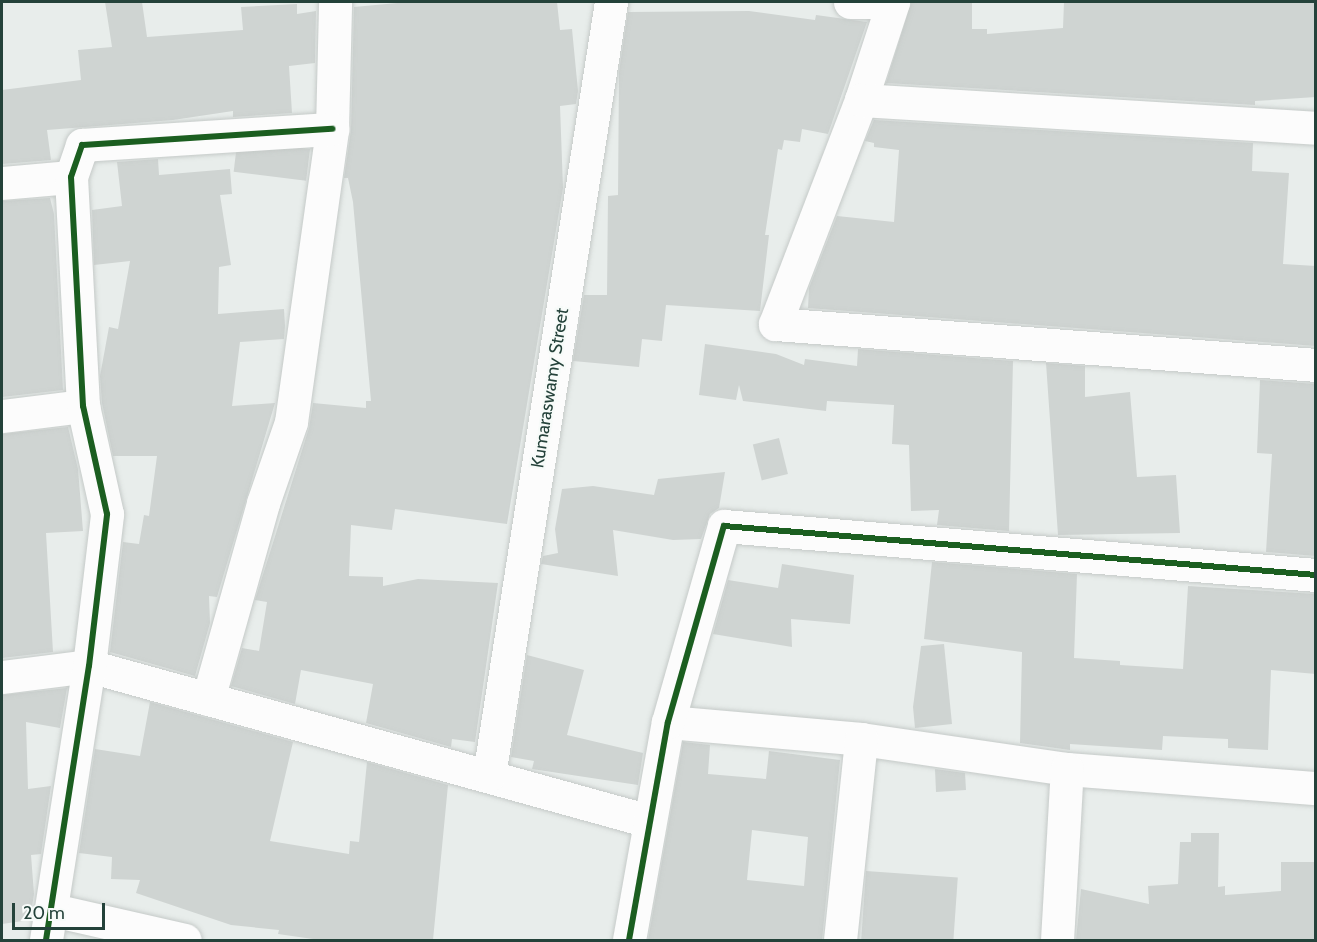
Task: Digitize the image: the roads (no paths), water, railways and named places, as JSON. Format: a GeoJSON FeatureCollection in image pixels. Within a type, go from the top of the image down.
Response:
{"type":"FeatureCollection","features":[{"type":"Feature","properties":{"kind":"street"},"geometry":{"type":"LineString","coordinates":[[208,699],[263,503],[291,422],[332,129],[335,2]]}},
{"type":"Feature","properties":{"kind":"street","name":"Kumaraswamy Street"},"geometry":{"type":"LineString","coordinates":[[489,775],[611,2]]}},
{"type":"Feature","properties":{"kind":"street"},"geometry":{"type":"LineString","coordinates":[[849,2],[893,2],[861,100],[775,324],[1316,365]]}},
{"type":"Feature","properties":{"kind":"street"},"geometry":{"type":"LineString","coordinates":[[861,100],[1316,128]]}},
{"type":"Feature","properties":{"kind":"street"},"geometry":{"type":"LineString","coordinates":[[185,940],[42,932],[89,666],[107,514],[83,406],[71,177],[82,145],[332,129]]}},
{"type":"Feature","properties":{"kind":"street"},"geometry":{"type":"LineString","coordinates":[[2,183],[71,177]]}},
{"type":"Feature","properties":{"kind":"street"},"geometry":{"type":"LineString","coordinates":[[2,417],[83,406]]}},
{"type":"Feature","properties":{"kind":"street"},"geometry":{"type":"LineString","coordinates":[[629,940],[668,722],[724,526],[1316,576]]}},
{"type":"Feature","properties":{"kind":"street"},"geometry":{"type":"LineString","coordinates":[[2,677],[89,666],[649,821]]}},
{"type":"Feature","properties":{"kind":"street"},"geometry":{"type":"LineString","coordinates":[[668,722],[861,739],[1067,769],[1316,788]]}},
{"type":"Feature","properties":{"kind":"street"},"geometry":{"type":"LineString","coordinates":[[840,940],[861,739]]}},
{"type":"Feature","properties":{"kind":"street"},"geometry":{"type":"LineString","coordinates":[[1057,940],[1067,769]]}}]}
